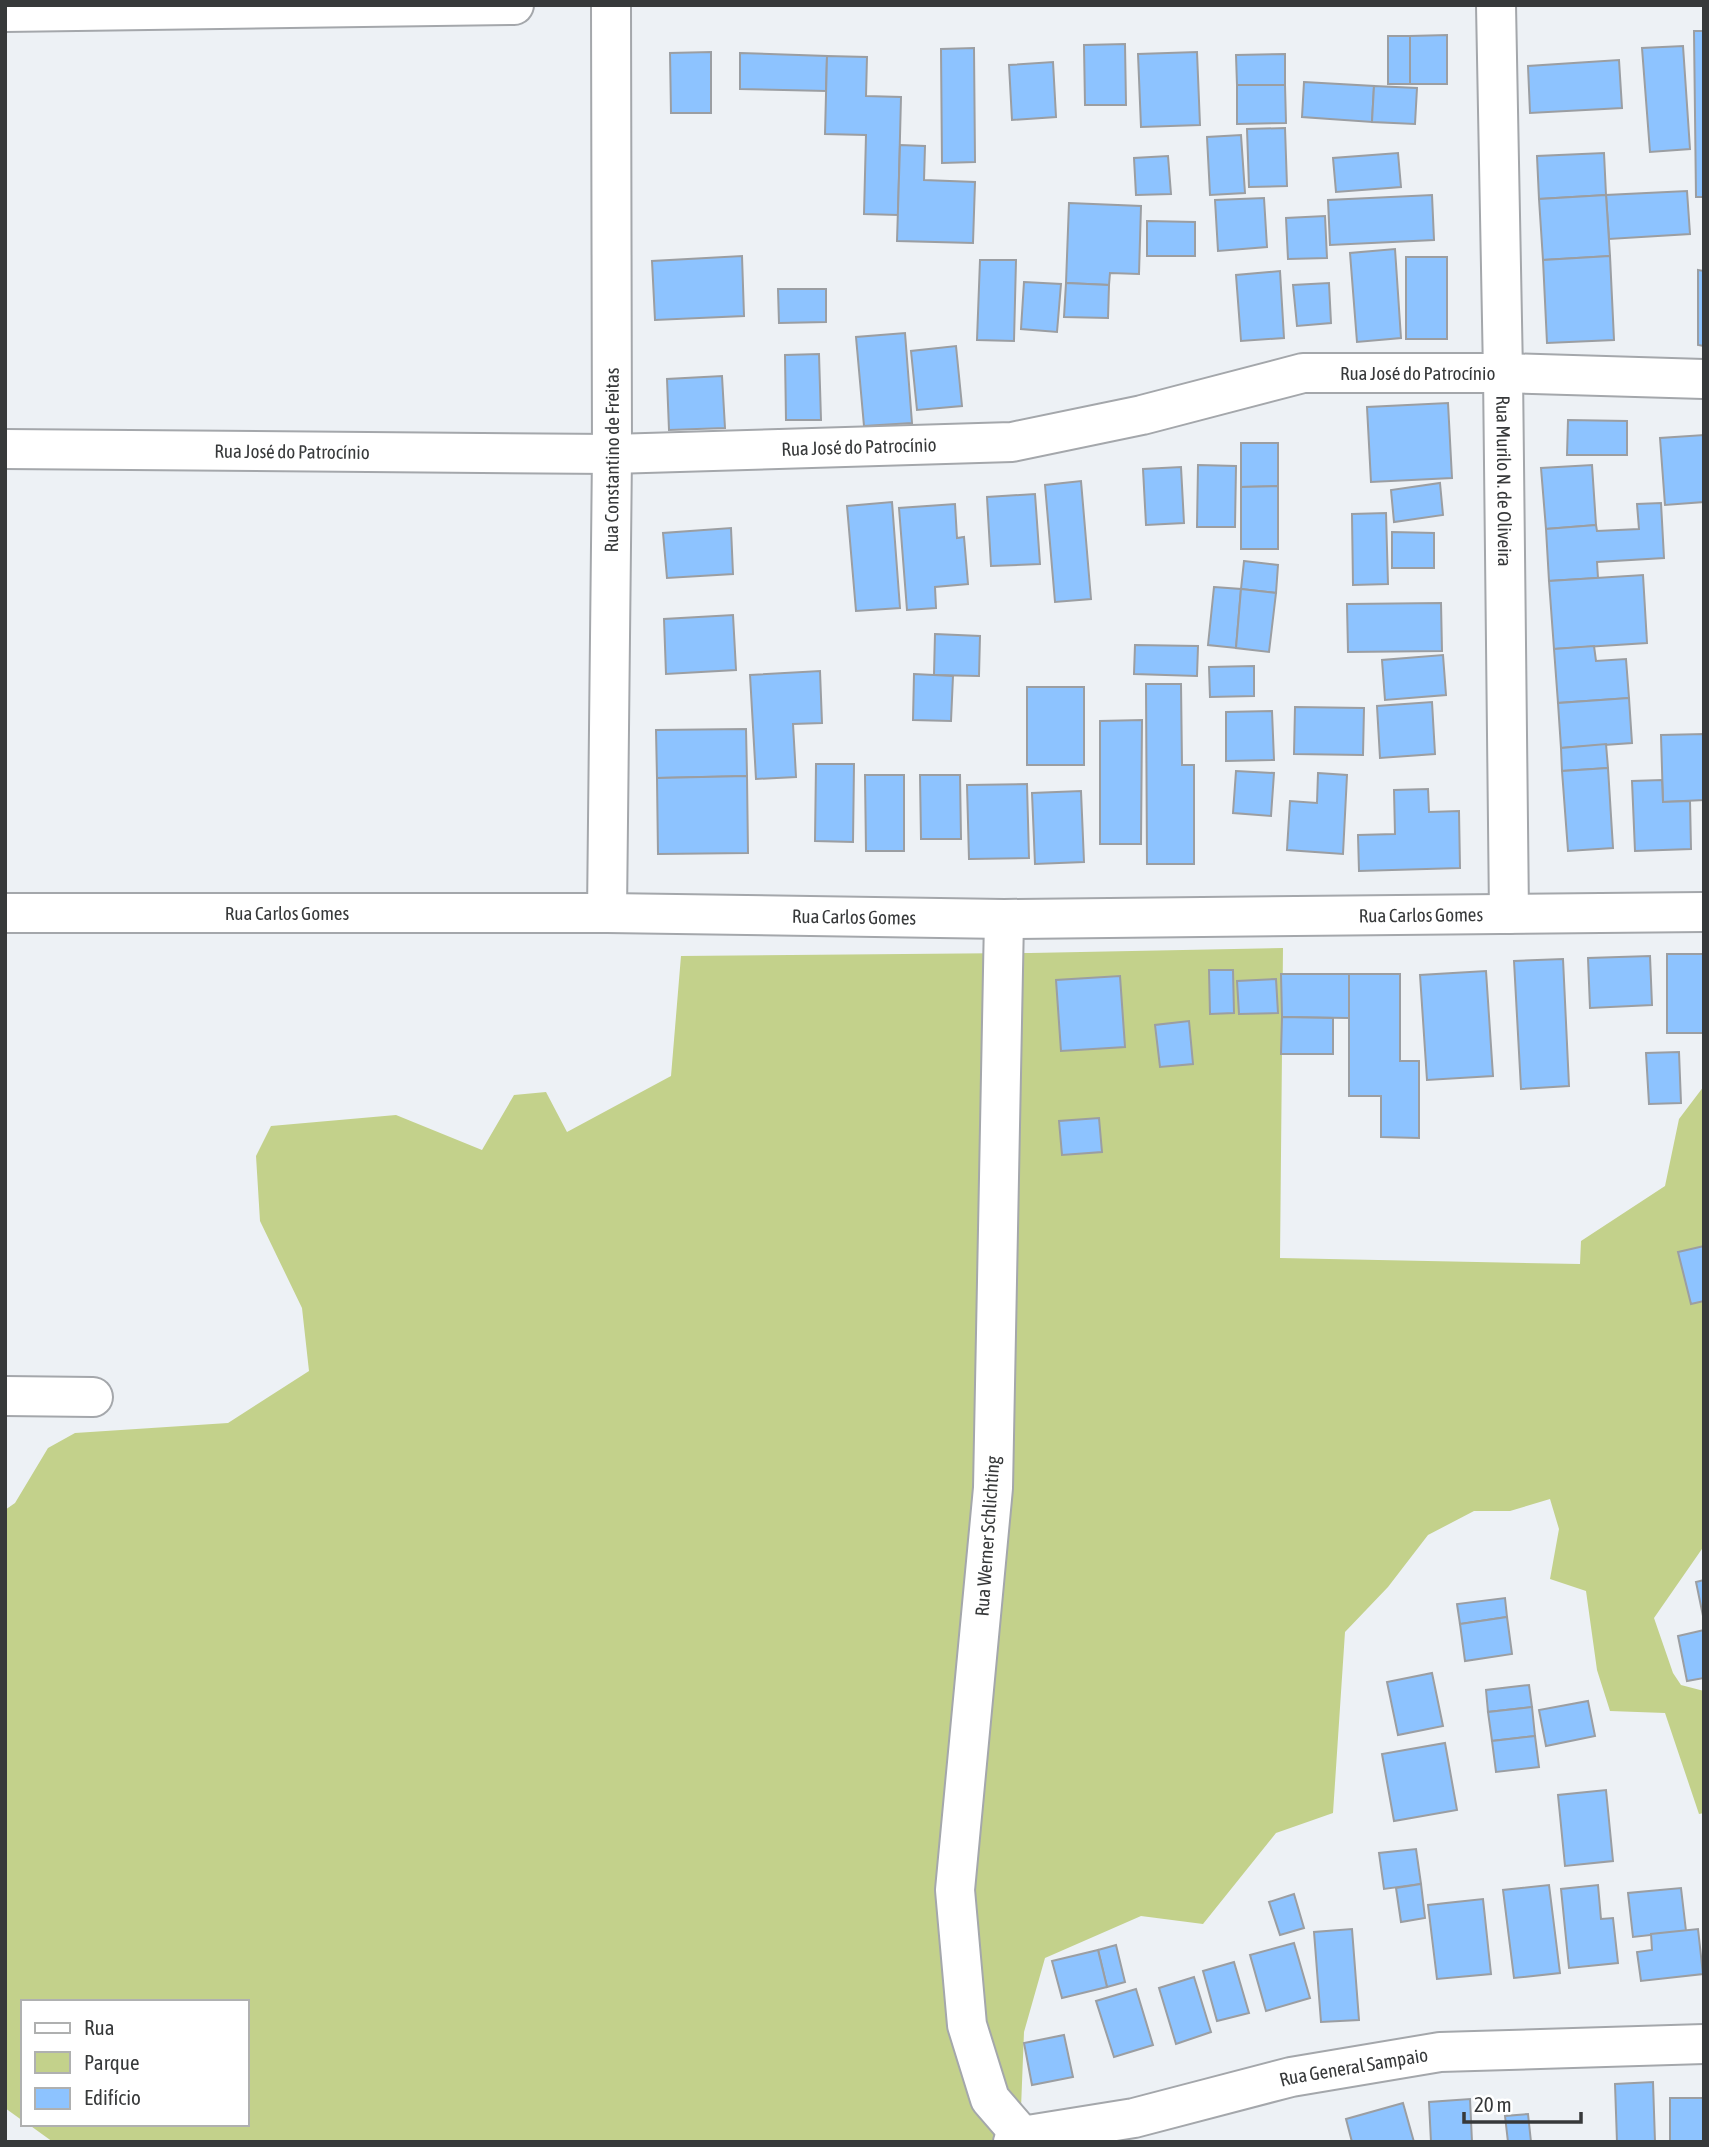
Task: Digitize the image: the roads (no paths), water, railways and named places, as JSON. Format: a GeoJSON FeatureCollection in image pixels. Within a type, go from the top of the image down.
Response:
{"type":"FeatureCollection","features":[{"type":"Feature","properties":{"kind":"street"},"geometry":{"type":"LineString","coordinates":[[5,12],[514,5]]}},
{"type":"Feature","properties":{"kind":"street","name":"Rua Constantino de Freitas"},"geometry":{"type":"LineString","coordinates":[[607,913],[612,454],[611,5]]}},
{"type":"Feature","properties":{"kind":"street","name":"Rua Murilo N. de Oliveira"},"geometry":{"type":"LineString","coordinates":[[1496,5],[1509,914]]}},
{"type":"Feature","properties":{"kind":"street","name":"Rua José do Patrocínio"},"geometry":{"type":"LineString","coordinates":[[5,449],[612,454],[1012,442],[1142,415],[1303,373],[1503,373],[1704,379]]}},
{"type":"Feature","properties":{"kind":"street","name":"Rua Carlos Gomes"},"geometry":{"type":"LineString","coordinates":[[5,913],[607,913],[1004,919],[1704,912]]}},
{"type":"Feature","properties":{"kind":"street","name":"Rua Werner Schlichting"},"geometry":{"type":"LineString","coordinates":[[1004,919],[993,1488],[955,1890],[967,2025],[990,2099],[1017,2139]]}},
{"type":"Feature","properties":{"kind":"street"},"geometry":{"type":"LineString","coordinates":[[5,1396],[93,1397]]}},
{"type":"Feature","properties":{"kind":"street","name":"Rua General Sampaio"},"geometry":{"type":"LineString","coordinates":[[1017,2139],[1138,2130],[1291,2077],[1440,2052],[1704,2044]]}}]}
